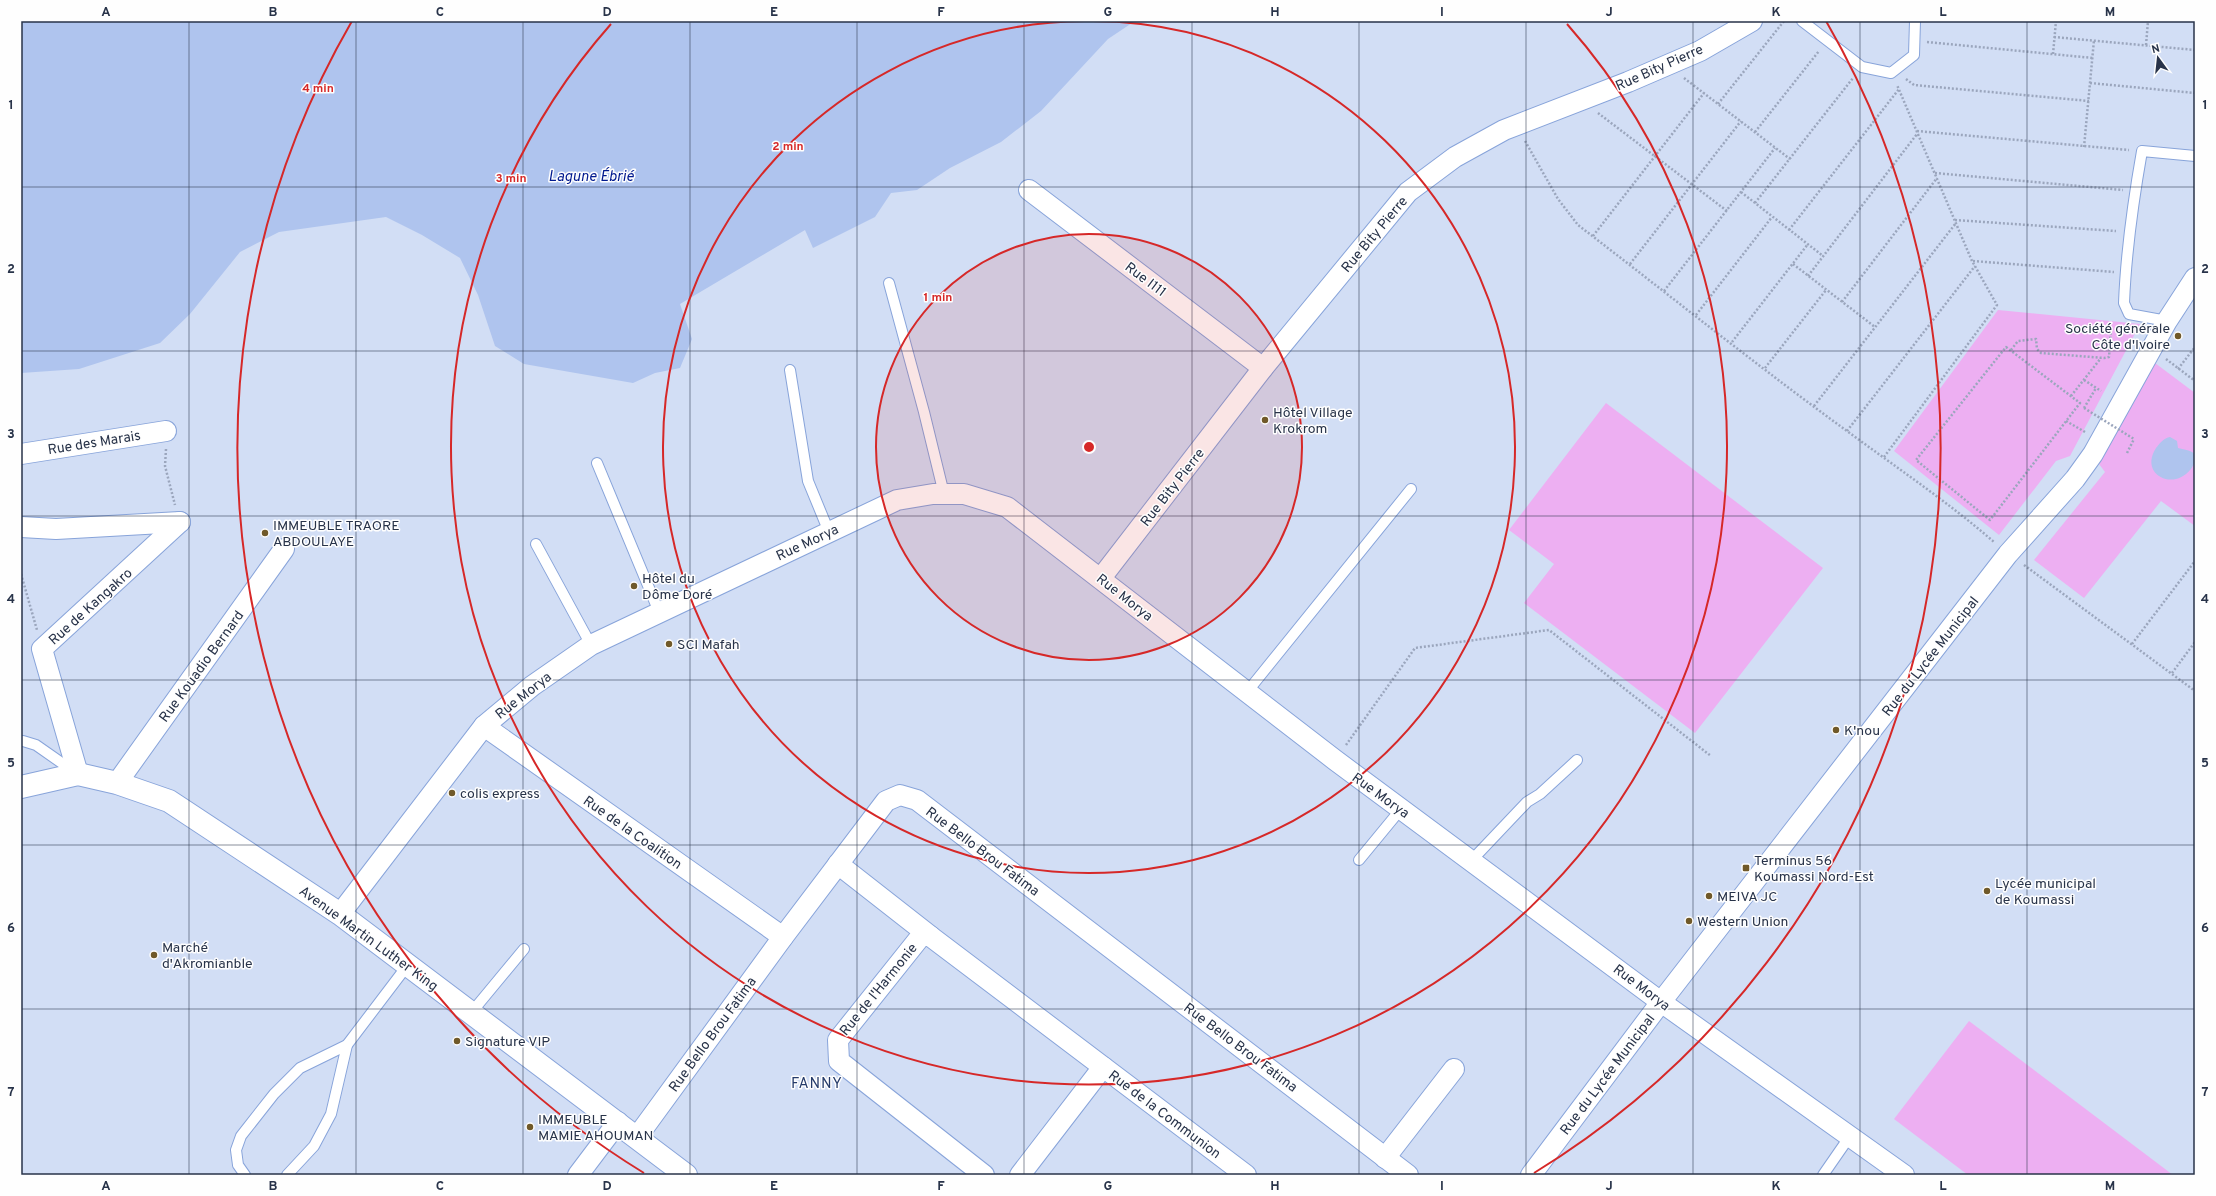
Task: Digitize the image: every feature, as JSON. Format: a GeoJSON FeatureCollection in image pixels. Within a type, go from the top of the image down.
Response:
{"type":"FeatureCollection","features":[{"type":"Feature","properties":{"kind":"street","name":"Rue Bity Pierre"},"geometry":{"type":"LineString","coordinates":[[1101,578],[1263,368],[1408,192],[1455,157],[1516,125],[1700,51],[1752,21]]}},
{"type":"Feature","properties":{"kind":"street","name":"Rue I111"},"geometry":{"type":"LineString","coordinates":[[1030,190],[1263,368]]}},
{"type":"Feature","properties":{"kind":"street","name":"Rue du Lycée Municipal"},"geometry":{"type":"LineString","coordinates":[[1531,1175],[1661,1002],[2008,554],[2075,480],[2093,454],[2167,321],[2195,278]]}},
{"type":"Feature","properties":{"kind":"street","name":"Rue des Marais"},"geometry":{"type":"LineString","coordinates":[[21,454],[166,431]]}},
{"type":"Feature","properties":{"kind":"street","name":"Rue Morya"},"geometry":{"type":"LineString","coordinates":[[340,914],[484,726],[532,686],[591,646],[659,612],[897,500],[944,494],[964,494],[1007,507],[1335,760],[1661,1002],[1904,1175]]}},
{"type":"Feature","properties":{"kind":"street"},"geometry":{"type":"LineString","coordinates":[[21,527],[56,529],[180,522]]}},
{"type":"Feature","properties":{"kind":"street","name":"Rue de Kangakro"},"geometry":{"type":"LineString","coordinates":[[78,774],[42,649],[180,522]]}},
{"type":"Feature","properties":{"kind":"street","name":"Rue Kouadio Bernard"},"geometry":{"type":"LineString","coordinates":[[117,783],[284,549]]}},
{"type":"Feature","properties":{"kind":"street","name":"Rue de la Coalition"},"geometry":{"type":"LineString","coordinates":[[484,726],[782,937]]}},
{"type":"Feature","properties":{"kind":"street","name":"Avenue Martin Luther King"},"geometry":{"type":"LineString","coordinates":[[21,787],[78,774],[117,783],[169,801],[340,914],[407,966],[618,1122],[686,1175]]}},
{"type":"Feature","properties":{"kind":"street","name":"Rue Bello Brou Fatima"},"geometry":{"type":"LineString","coordinates":[[637,1137],[782,937],[886,801],[900,795],[917,800],[1408,1175]]}},
{"type":"Feature","properties":{"kind":"street"},"geometry":{"type":"LineString","coordinates":[[838,864],[930,936]]}},
{"type":"Feature","properties":{"kind":"street","name":"Rue de l'Harmonie"},"geometry":{"type":"LineString","coordinates":[[984,1175],[839,1061],[838,1040],[921,936],[930,936],[1103,1067]]}},
{"type":"Feature","properties":{"kind":"street"},"geometry":{"type":"LineString","coordinates":[[1020,1175],[1103,1067]]}},
{"type":"Feature","properties":{"kind":"street","name":"Rue de la Communion"},"geometry":{"type":"LineString","coordinates":[[1103,1067],[1246,1175]]}},
{"type":"Feature","properties":{"kind":"street"},"geometry":{"type":"LineString","coordinates":[[1386,1158],[1454,1069]]}},
{"type":"Feature","properties":{"kind":"street"},"geometry":{"type":"LineString","coordinates":[[578,1175],[618,1122]]}},
{"type":"Feature","properties":{"kind":"lane"},"geometry":{"type":"LineString","coordinates":[[1802,21],[1862,67],[1892,72],[1914,55],[1915,21]]}},
{"type":"Feature","properties":{"kind":"lane"},"geometry":{"type":"LineString","coordinates":[[2167,321],[2129,314],[2124,303],[2128,232],[2134,191],[2142,151],[2195,156]]}},
{"type":"Feature","properties":{"kind":"lane"},"geometry":{"type":"LineString","coordinates":[[889,283],[924,412],[944,494]]}},
{"type":"Feature","properties":{"kind":"lane"},"geometry":{"type":"LineString","coordinates":[[790,370],[808,481],[828,532]]}},
{"type":"Feature","properties":{"kind":"lane"},"geometry":{"type":"LineString","coordinates":[[597,463],[659,612]]}},
{"type":"Feature","properties":{"kind":"lane"},"geometry":{"type":"LineString","coordinates":[[1247,692],[1411,489]]}},
{"type":"Feature","properties":{"kind":"lane"},"geometry":{"type":"LineString","coordinates":[[536,544],[591,646]]}},
{"type":"Feature","properties":{"kind":"lane"},"geometry":{"type":"LineString","coordinates":[[23,740],[36,745],[78,774]]}},
{"type":"Feature","properties":{"kind":"lane"},"geometry":{"type":"LineString","coordinates":[[1471,861],[1526,802],[1540,794],[1577,760]]}},
{"type":"Feature","properties":{"kind":"lane"},"geometry":{"type":"LineString","coordinates":[[1359,860],[1401,809]]}},
{"type":"Feature","properties":{"kind":"lane"},"geometry":{"type":"LineString","coordinates":[[471,1013],[524,949]]}},
{"type":"Feature","properties":{"kind":"lane"},"geometry":{"type":"LineString","coordinates":[[287,1175],[314,1146],[332,1114],[347,1045],[407,966]]}},
{"type":"Feature","properties":{"kind":"lane"},"geometry":{"type":"LineString","coordinates":[[245,1175],[238,1165],[236,1150],[241,1136],[274,1094],[300,1068],[347,1045]]}},
{"type":"Feature","properties":{"kind":"lane"},"geometry":{"type":"LineString","coordinates":[[1823,1175],[1850,1136]]}},
{"type":"Feature","properties":{"kind":"path"},"geometry":{"type":"LineString","coordinates":[[1718,104],[1784,21]]}},
{"type":"Feature","properties":{"kind":"path"},"geometry":{"type":"LineString","coordinates":[[2052,54],[2056,21]]}},
{"type":"Feature","properties":{"kind":"path"},"geometry":{"type":"LineString","coordinates":[[2146,45],[2148,21]]}},
{"type":"Feature","properties":{"kind":"path"},"geometry":{"type":"LineString","coordinates":[[2054,37],[2195,50]]}},
{"type":"Feature","properties":{"kind":"path"},"geometry":{"type":"LineString","coordinates":[[1755,132],[1828,40]]}},
{"type":"Feature","properties":{"kind":"path"},"geometry":{"type":"LineString","coordinates":[[2084,147],[2094,40]]}},
{"type":"Feature","properties":{"kind":"path"},"geometry":{"type":"LineString","coordinates":[[1914,41],[2093,58]]}},
{"type":"Feature","properties":{"kind":"path"},"geometry":{"type":"LineString","coordinates":[[1667,65],[1790,159]]}},
{"type":"Feature","properties":{"kind":"path"},"geometry":{"type":"LineString","coordinates":[[1755,203],[1862,67]]}},
{"type":"Feature","properties":{"kind":"path"},"geometry":{"type":"LineString","coordinates":[[1884,457],[1997,306],[1972,261],[1892,72]]}},
{"type":"Feature","properties":{"kind":"path"},"geometry":{"type":"LineString","coordinates":[[1892,72],[1914,85],[2088,101]]}},
{"type":"Feature","properties":{"kind":"path"},"geometry":{"type":"LineString","coordinates":[[2090,83],[2195,93]]}},
{"type":"Feature","properties":{"kind":"path"},"geometry":{"type":"LineString","coordinates":[[1789,230],[1899,88]]}},
{"type":"Feature","properties":{"kind":"path"},"geometry":{"type":"LineString","coordinates":[[1593,236],[1704,93]]}},
{"type":"Feature","properties":{"kind":"path"},"geometry":{"type":"LineString","coordinates":[[1581,100],[1727,211]]}},
{"type":"Feature","properties":{"kind":"path"},"geometry":{"type":"LineString","coordinates":[[1630,264],[1741,121]]}},
{"type":"Feature","properties":{"kind":"path"},"geometry":{"type":"LineString","coordinates":[[1516,125],[1558,199],[1578,225],[1847,431],[1967,518],[2008,554],[2195,691]]}},
{"type":"Feature","properties":{"kind":"path"},"geometry":{"type":"LineString","coordinates":[[1917,132],[2142,151]]}},
{"type":"Feature","properties":{"kind":"path"},"geometry":{"type":"LineString","coordinates":[[1808,276],[1917,132]]}},
{"type":"Feature","properties":{"kind":"path"},"geometry":{"type":"LineString","coordinates":[[1664,291],[1775,148]]}},
{"type":"Feature","properties":{"kind":"path"},"geometry":{"type":"LineString","coordinates":[[1934,173],[2134,191]]}},
{"type":"Feature","properties":{"kind":"path"},"geometry":{"type":"LineString","coordinates":[[1842,302],[1936,178]]}},
{"type":"Feature","properties":{"kind":"path"},"geometry":{"type":"LineString","coordinates":[[1740,192],[1823,256]]}},
{"type":"Feature","properties":{"kind":"path"},"geometry":{"type":"LineString","coordinates":[[1696,315],[1772,216]]}},
{"type":"Feature","properties":{"kind":"path"},"geometry":{"type":"LineString","coordinates":[[1955,221],[2128,232]]}},
{"type":"Feature","properties":{"kind":"path"},"geometry":{"type":"LineString","coordinates":[[1814,406],[1955,221]]}},
{"type":"Feature","properties":{"kind":"path"},"geometry":{"type":"LineString","coordinates":[[1732,342],[1808,244]]}},
{"type":"Feature","properties":{"kind":"path"},"geometry":{"type":"LineString","coordinates":[[1972,261],[2126,273]]}},
{"type":"Feature","properties":{"kind":"path"},"geometry":{"type":"LineString","coordinates":[[1793,264],[1875,327]]}},
{"type":"Feature","properties":{"kind":"path"},"geometry":{"type":"LineString","coordinates":[[1847,431],[1975,266]]}},
{"type":"Feature","properties":{"kind":"path"},"geometry":{"type":"LineString","coordinates":[[1765,368],[1826,290]]}},
{"type":"Feature","properties":{"kind":"path"},"geometry":{"type":"LineString","coordinates":[[2011,350],[2018,341],[2036,339],[2037,349],[2041,353],[2101,358],[2109,357],[2111,330]]}},
{"type":"Feature","properties":{"kind":"path"},"geometry":{"type":"LineString","coordinates":[[2006,347],[2011,350],[2080,403],[1990,520],[1916,460],[2006,347]]}},
{"type":"Feature","properties":{"kind":"path"},"geometry":{"type":"LineString","coordinates":[[2178,369],[2195,347]]}},
{"type":"Feature","properties":{"kind":"path"},"geometry":{"type":"LineString","coordinates":[[2152,348],[2195,381]]}},
{"type":"Feature","properties":{"kind":"path"},"geometry":{"type":"LineString","coordinates":[[2071,396],[2101,358]]}},
{"type":"Feature","properties":{"kind":"path"},"geometry":{"type":"LineString","coordinates":[[2084,380],[2101,391]]}},
{"type":"Feature","properties":{"kind":"path"},"geometry":{"type":"LineString","coordinates":[[2096,388],[2084,408],[2134,439],[2127,453]]}},
{"type":"Feature","properties":{"kind":"path"},"geometry":{"type":"LineString","coordinates":[[166,431],[165,466],[180,522]]}},
{"type":"Feature","properties":{"kind":"path"},"geometry":{"type":"LineString","coordinates":[[2132,644],[2195,561]]}},
{"type":"Feature","properties":{"kind":"path"},"geometry":{"type":"LineString","coordinates":[[21,574],[42,649]]}},
{"type":"Feature","properties":{"kind":"path"},"geometry":{"type":"LineString","coordinates":[[1335,760],[1415,648],[1549,630],[1711,756]]}},
{"type":"Feature","properties":{"kind":"path"},"geometry":{"type":"LineString","coordinates":[[2172,673],[2195,642]]}},
{"type":"Feature","properties":{"kind":"shaded area"},"geometry":{"type":"Polygon","coordinates":[[[1998,310],[2140,324],[2070,456],[2056,461],[1999,535],[1894,451],[1998,310]]]}},
{"type":"Feature","properties":{"kind":"shaded area"},"geometry":{"type":"Polygon","coordinates":[[[2155,363],[2195,393],[2195,526],[2161,501],[2084,598],[2034,560],[2105,472],[2099,464],[2155,363]]]}},
{"type":"Feature","properties":{"kind":"shaded area"},"geometry":{"type":"Polygon","coordinates":[[[1606,403],[1823,568],[1695,733],[1524,603],[1554,564],[1509,530],[1606,403]]]}},
{"type":"Feature","properties":{"kind":"shaded area"},"geometry":{"type":"Polygon","coordinates":[[[1969,1021],[2173,1175],[1968,1175],[1894,1119],[1969,1021]]]}},
{"type":"Feature","properties":{"kind":"water","name":"Lagune Ébrié"},"geometry":{"type":"Polygon","coordinates":[[[21,21],[1135,21],[1108,39],[1041,111],[1001,142],[950,168],[917,190],[891,193],[875,217],[813,248],[805,230],[680,304],[692,339],[680,368],[655,373],[633,383],[524,364],[495,346],[478,295],[460,258],[422,235],[386,217],[279,232],[240,252],[190,314],[160,343],[79,369],[21,373],[21,21]]]}},
{"type":"Feature","properties":{"kind":"water"},"geometry":{"type":"Polygon","coordinates":[[[2170,437],[2177,441],[2178,448],[2190,451],[2196,455],[2195,463],[2191,469],[2184,476],[2176,479],[2160,477],[2155,472],[2152,465],[2152,457],[2156,448],[2164,440],[2170,437]]]}},
{"type":"Feature","properties":{"kind":"place","name":"Société générale Côte d'Ivoire"},"geometry":{"type":"Point","coordinates":[2178,336]}},
{"type":"Feature","properties":{"kind":"place","name":"Hôtel Village Krokrom"},"geometry":{"type":"Point","coordinates":[1265,420]}},
{"type":"Feature","properties":{"kind":"place","name":"IMMEUBLE TRAORE ABDOULAYE"},"geometry":{"type":"Point","coordinates":[265,533]}},
{"type":"Feature","properties":{"kind":"place","name":"Hôtel du Dôme Doré"},"geometry":{"type":"Point","coordinates":[634,586]}},
{"type":"Feature","properties":{"kind":"place","name":"SCI Mafah"},"geometry":{"type":"Point","coordinates":[669,644]}},
{"type":"Feature","properties":{"kind":"place","name":"K'nou"},"geometry":{"type":"Point","coordinates":[1836,730]}},
{"type":"Feature","properties":{"kind":"place","name":"colis express"},"geometry":{"type":"Point","coordinates":[452,793]}},
{"type":"Feature","properties":{"kind":"place","name":"Terminus 56 Koumassi Nord-Est"},"geometry":{"type":"Point","coordinates":[1746,868]}},
{"type":"Feature","properties":{"kind":"place","name":"Lycée municipal de Koumassi"},"geometry":{"type":"Point","coordinates":[1987,891]}},
{"type":"Feature","properties":{"kind":"place","name":"MEIVA JC"},"geometry":{"type":"Point","coordinates":[1709,896]}},
{"type":"Feature","properties":{"kind":"place","name":"Western Union"},"geometry":{"type":"Point","coordinates":[1689,921]}},
{"type":"Feature","properties":{"kind":"place","name":"Marché d'Akromianble"},"geometry":{"type":"Point","coordinates":[154,955]}},
{"type":"Feature","properties":{"kind":"place","name":"Signature VIP"},"geometry":{"type":"Point","coordinates":[457,1041]}},
{"type":"Feature","properties":{"kind":"place","name":"IMMEUBLE MAMIE AHOUMAN"},"geometry":{"type":"Point","coordinates":[530,1127]}},
{"type":"Feature","properties":{"kind":"district","name":"FANNY"},"geometry":{"type":"Point","coordinates":[817,1083]}}]}
